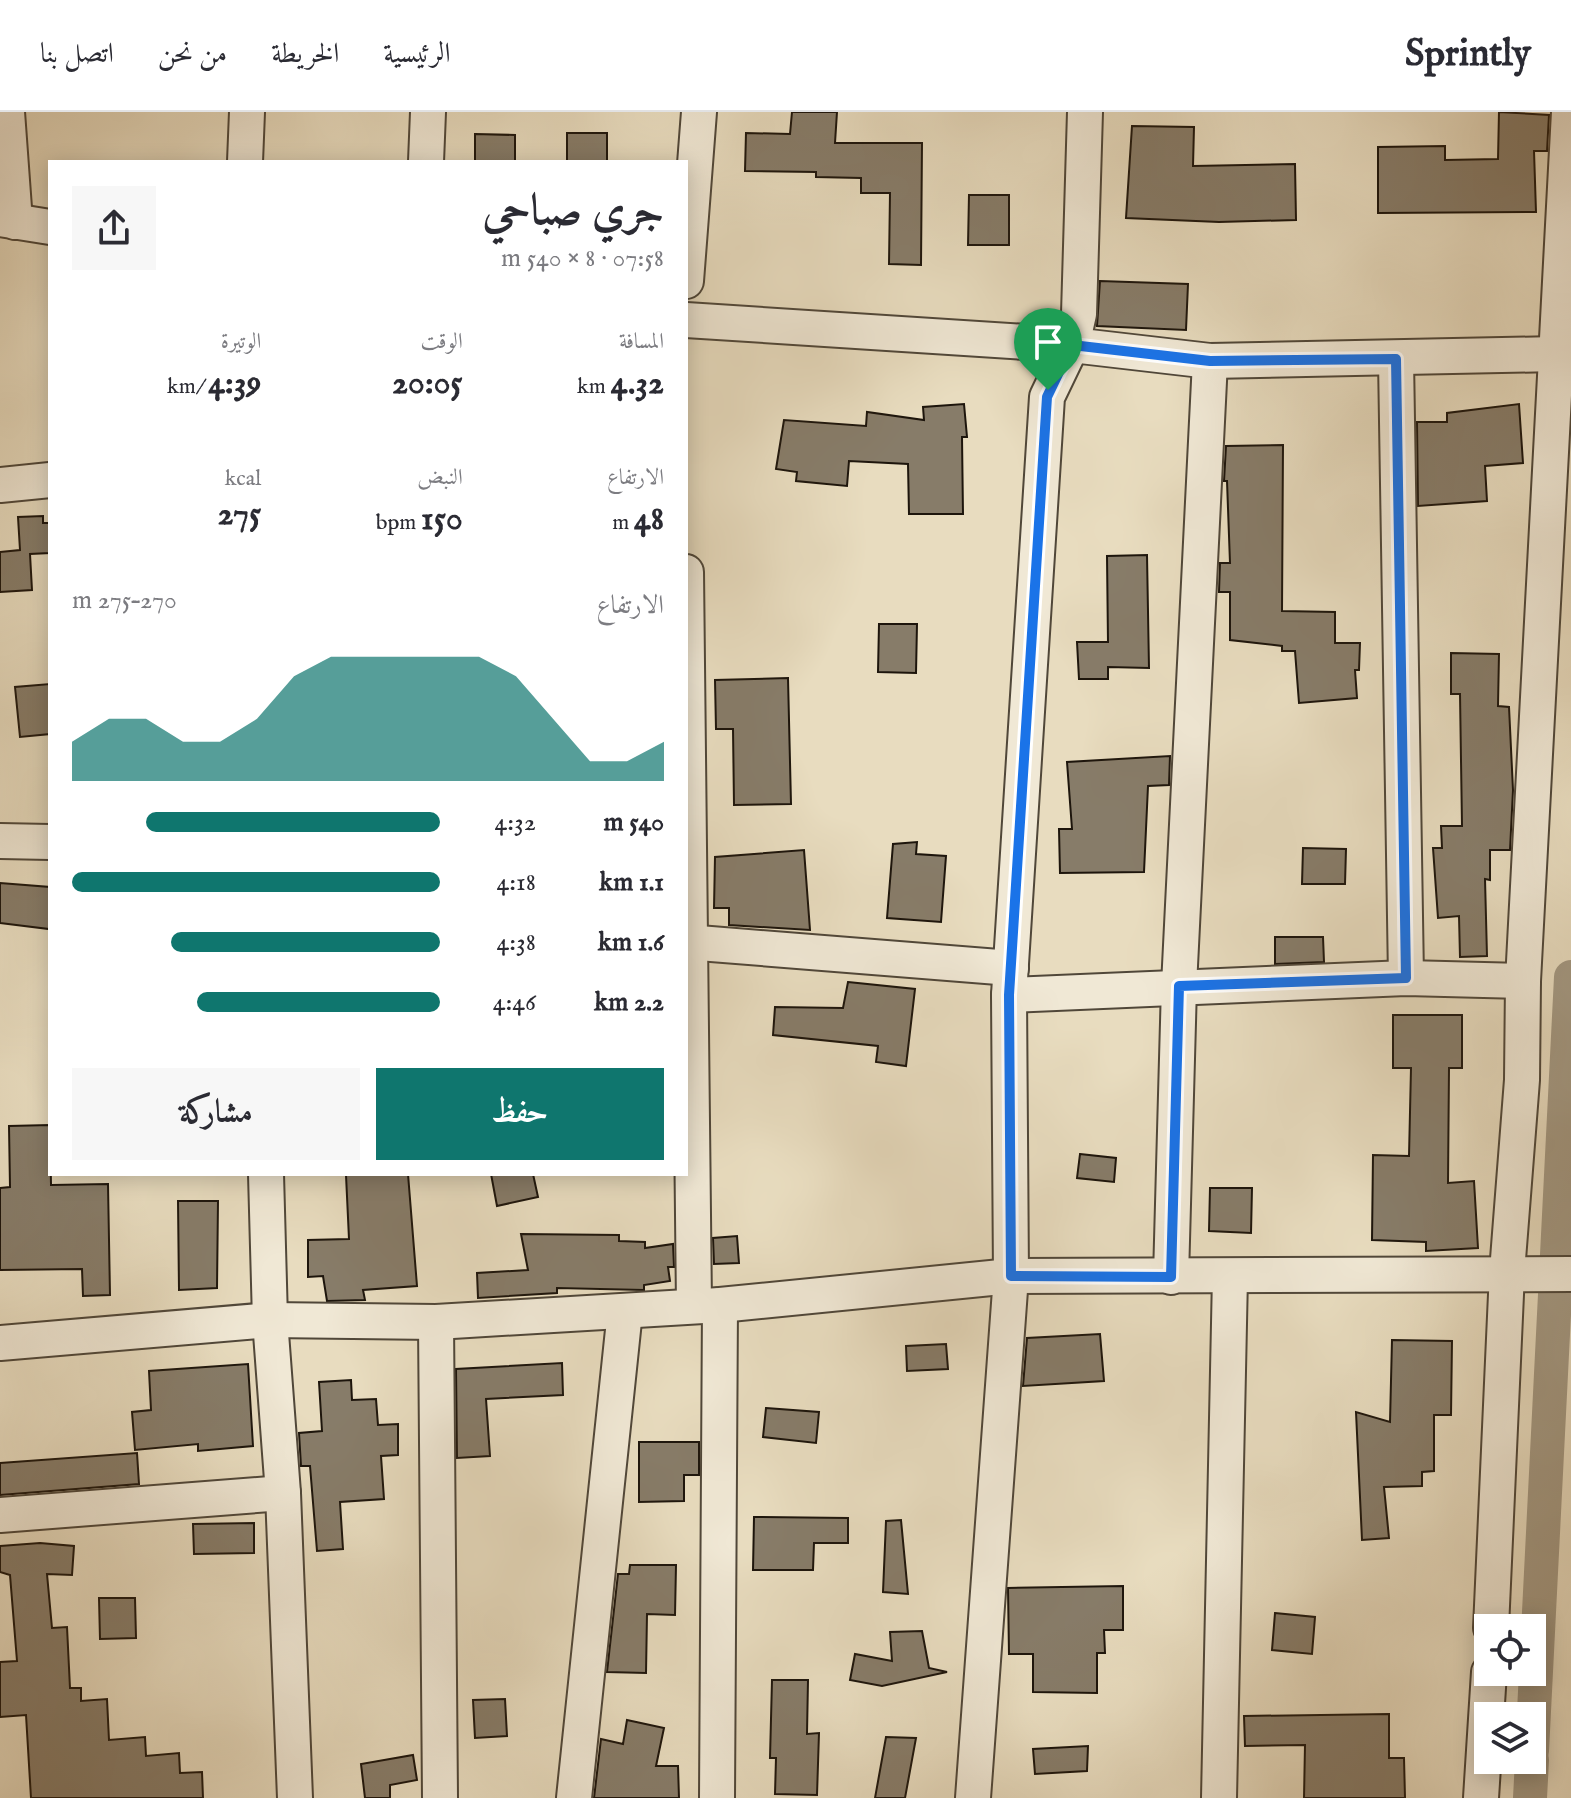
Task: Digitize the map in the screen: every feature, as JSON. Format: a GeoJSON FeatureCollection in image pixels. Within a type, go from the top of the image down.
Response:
{"type":"FeatureCollection","features":[{"type":"Feature","properties":{"kind":"street"},"geometry":{"type":"LineString","coordinates":[[7,112],[7,220],[48,227]]}},
{"type":"Feature","properties":{"kind":"street"},"geometry":{"type":"LineString","coordinates":[[245,160],[247,112]]}},
{"type":"Feature","properties":{"kind":"street"},"geometry":{"type":"LineString","coordinates":[[426,160],[428,112]]}},
{"type":"Feature","properties":{"kind":"street"},"geometry":{"type":"LineString","coordinates":[[688,255],[699,112]]}},
{"type":"Feature","properties":{"kind":"street"},"geometry":{"type":"LineString","coordinates":[[973,1798],[1011,1276],[1010,981],[1047,397],[1072,345],[1081,293],[1085,112]]}},
{"type":"Feature","properties":{"kind":"street"},"geometry":{"type":"LineString","coordinates":[[1492,1614],[1515,1272],[1523,981],[1569,112]]}},
{"type":"Feature","properties":{"kind":"street"},"geometry":{"type":"LineString","coordinates":[[688,320],[1072,345],[1210,361],[1556,354]]}},
{"type":"Feature","properties":{"kind":"street"},"geometry":{"type":"LineString","coordinates":[[1396,359],[1406,978]]}},
{"type":"Feature","properties":{"kind":"street"},"geometry":{"type":"LineString","coordinates":[[1171,1277],[1179,986],[1210,361]]}},
{"type":"Feature","properties":{"kind":"street"},"geometry":{"type":"LineString","coordinates":[[0,485],[48,480]]}},
{"type":"Feature","properties":{"kind":"street"},"geometry":{"type":"LineString","coordinates":[[0,841],[48,842]]}},
{"type":"Feature","properties":{"kind":"street"},"geometry":{"type":"LineString","coordinates":[[717,1798],[707,1305],[688,942],[1010,981],[1179,986],[1406,978],[1523,981]]}},
{"type":"Feature","properties":{"kind":"street"},"geometry":{"type":"LineString","coordinates":[[266,1176],[270,1320],[283,1493],[295,1798]]}},
{"type":"Feature","properties":{"kind":"street"},"geometry":{"type":"LineString","coordinates":[[0,1343],[270,1320],[436,1322],[625,1311],[1011,1276],[1571,1274]]}},
{"type":"Feature","properties":{"kind":"street"},"geometry":{"type":"LineString","coordinates":[[1219,1798],[1230,1276]]}},
{"type":"Feature","properties":{"kind":"street"},"geometry":{"type":"LineString","coordinates":[[574,1798],[625,1311]]}},
{"type":"Feature","properties":{"kind":"street"},"geometry":{"type":"LineString","coordinates":[[436,1322],[440,1798]]}},
{"type":"Feature","properties":{"kind":"street"},"geometry":{"type":"LineString","coordinates":[[0,1515],[283,1493]]}},
{"type":"Feature","properties":{"kind":"street"},"geometry":{"type":"LineString","coordinates":[[1481,1798],[1488,1686]]}},
{"type":"Feature","properties":{"kind":"building"},"geometry":{"type":"Polygon","coordinates":[[[792,112],[837,112],[835,143],[922,143],[921,265],[889,264],[890,193],[861,193],[861,178],[816,177],[816,172],[745,171],[746,133],[790,134],[792,112]]]}},
{"type":"Feature","properties":{"kind":"building"},"geometry":{"type":"Polygon","coordinates":[[[1499,112],[1549,115],[1547,151],[1534,151],[1536,212],[1378,213],[1378,147],[1445,146],[1445,160],[1498,159],[1499,112]]]}},
{"type":"Feature","properties":{"kind":"building"},"geometry":{"type":"Polygon","coordinates":[[[1132,126],[1194,127],[1193,166],[1295,164],[1296,220],[1219,222],[1126,218],[1132,126]]]}},
{"type":"Feature","properties":{"kind":"building"},"geometry":{"type":"Polygon","coordinates":[[[567,133],[607,133],[607,160],[567,160],[567,133]]]}},
{"type":"Feature","properties":{"kind":"building"},"geometry":{"type":"Polygon","coordinates":[[[475,134],[515,135],[515,160],[475,160],[475,134]]]}},
{"type":"Feature","properties":{"kind":"building"},"geometry":{"type":"Polygon","coordinates":[[[969,195],[1009,195],[1009,245],[968,245],[969,195]]]}},
{"type":"Feature","properties":{"kind":"building"},"geometry":{"type":"Polygon","coordinates":[[[1100,281],[1188,284],[1186,330],[1097,326],[1100,281]]]}},
{"type":"Feature","properties":{"kind":"building"},"geometry":{"type":"Polygon","coordinates":[[[964,404],[967,437],[962,437],[963,514],[909,514],[908,464],[849,461],[847,486],[796,481],[797,472],[776,469],[784,420],[866,426],[867,412],[924,420],[923,407],[964,404]]]}},
{"type":"Feature","properties":{"kind":"building"},"geometry":{"type":"Polygon","coordinates":[[[1519,404],[1523,463],[1485,466],[1487,501],[1418,506],[1417,422],[1447,422],[1447,413],[1519,404]]]}},
{"type":"Feature","properties":{"kind":"building"},"geometry":{"type":"Polygon","coordinates":[[[1283,445],[1282,611],[1335,612],[1335,643],[1360,643],[1359,670],[1355,670],[1357,698],[1299,703],[1295,651],[1282,651],[1282,646],[1230,640],[1230,592],[1219,592],[1220,563],[1230,563],[1227,481],[1224,481],[1226,446],[1283,445]]]}},
{"type":"Feature","properties":{"kind":"building"},"geometry":{"type":"Polygon","coordinates":[[[43,516],[43,523],[48,523],[48,553],[30,554],[32,590],[0,592],[0,552],[20,550],[18,517],[43,516]]]}},
{"type":"Feature","properties":{"kind":"building"},"geometry":{"type":"Polygon","coordinates":[[[1147,555],[1149,668],[1108,667],[1108,679],[1079,679],[1077,642],[1108,642],[1107,556],[1147,555]]]}},
{"type":"Feature","properties":{"kind":"building"},"geometry":{"type":"Polygon","coordinates":[[[879,624],[917,624],[916,673],[878,672],[879,624]]]}},
{"type":"Feature","properties":{"kind":"building"},"geometry":{"type":"Polygon","coordinates":[[[1451,653],[1499,654],[1498,706],[1509,707],[1513,790],[1510,850],[1490,850],[1490,880],[1485,879],[1487,956],[1460,957],[1459,916],[1438,918],[1433,848],[1442,848],[1441,826],[1462,826],[1460,694],[1451,694],[1451,653]]]}},
{"type":"Feature","properties":{"kind":"building"},"geometry":{"type":"Polygon","coordinates":[[[788,678],[791,804],[734,805],[733,729],[716,729],[715,680],[788,678]]]}},
{"type":"Feature","properties":{"kind":"building"},"geometry":{"type":"Polygon","coordinates":[[[48,684],[48,734],[20,737],[15,687],[48,684]]]}},
{"type":"Feature","properties":{"kind":"building"},"geometry":{"type":"Polygon","coordinates":[[[1170,756],[1169,785],[1148,786],[1144,872],[1060,873],[1059,829],[1072,829],[1067,762],[1170,756]]]}},
{"type":"Feature","properties":{"kind":"building"},"geometry":{"type":"Polygon","coordinates":[[[917,842],[916,854],[946,856],[941,922],[887,918],[893,844],[917,842]]]}},
{"type":"Feature","properties":{"kind":"building"},"geometry":{"type":"Polygon","coordinates":[[[1303,848],[1346,849],[1345,884],[1302,884],[1303,848]]]}},
{"type":"Feature","properties":{"kind":"building"},"geometry":{"type":"Polygon","coordinates":[[[804,850],[810,930],[729,925],[729,908],[714,908],[715,857],[804,850]]]}},
{"type":"Feature","properties":{"kind":"building"},"geometry":{"type":"Polygon","coordinates":[[[0,883],[48,887],[48,929],[0,923],[0,883]]]}},
{"type":"Feature","properties":{"kind":"building"},"geometry":{"type":"Polygon","coordinates":[[[1275,937],[1323,937],[1324,962],[1275,964],[1275,937]]]}},
{"type":"Feature","properties":{"kind":"building"},"geometry":{"type":"Polygon","coordinates":[[[848,982],[915,989],[906,1066],[876,1062],[878,1046],[773,1035],[775,1007],[843,1008],[848,982]]]}},
{"type":"Feature","properties":{"kind":"building"},"geometry":{"type":"Polygon","coordinates":[[[1393,1015],[1462,1015],[1462,1068],[1449,1068],[1448,1183],[1474,1181],[1478,1248],[1426,1251],[1426,1242],[1372,1240],[1373,1155],[1409,1156],[1411,1068],[1393,1068],[1393,1015]]]}},
{"type":"Feature","properties":{"kind":"building"},"geometry":{"type":"Polygon","coordinates":[[[48,1125],[48,1176],[51,1176],[51,1185],[108,1184],[110,1295],[83,1296],[82,1269],[0,1270],[0,1188],[10,1187],[9,1126],[48,1125]]]}},
{"type":"Feature","properties":{"kind":"building"},"geometry":{"type":"Polygon","coordinates":[[[1080,1154],[1116,1158],[1114,1182],[1077,1178],[1080,1154]]]}},
{"type":"Feature","properties":{"kind":"building"},"geometry":{"type":"Polygon","coordinates":[[[346,1176],[408,1176],[417,1286],[363,1290],[365,1300],[327,1301],[323,1276],[308,1277],[308,1240],[349,1239],[346,1176]]]}},
{"type":"Feature","properties":{"kind":"building"},"geometry":{"type":"Polygon","coordinates":[[[491,1176],[533,1176],[538,1197],[497,1206],[491,1176]]]}},
{"type":"Feature","properties":{"kind":"building"},"geometry":{"type":"Polygon","coordinates":[[[1210,1188],[1252,1188],[1251,1233],[1209,1231],[1210,1188]]]}},
{"type":"Feature","properties":{"kind":"building"},"geometry":{"type":"Polygon","coordinates":[[[178,1201],[218,1201],[217,1288],[179,1290],[178,1201]]]}},
{"type":"Feature","properties":{"kind":"building"},"geometry":{"type":"Polygon","coordinates":[[[521,1234],[619,1235],[619,1241],[645,1242],[645,1248],[673,1244],[674,1267],[668,1267],[670,1281],[644,1285],[644,1290],[557,1288],[557,1293],[478,1298],[477,1273],[528,1270],[521,1234]]]}},
{"type":"Feature","properties":{"kind":"building"},"geometry":{"type":"Polygon","coordinates":[[[737,1236],[739,1263],[714,1264],[713,1238],[737,1236]]]}},
{"type":"Feature","properties":{"kind":"building"},"geometry":{"type":"Polygon","coordinates":[[[1100,1334],[1104,1381],[1023,1386],[1027,1338],[1100,1334]]]}},
{"type":"Feature","properties":{"kind":"building"},"geometry":{"type":"Polygon","coordinates":[[[1392,1340],[1452,1341],[1451,1415],[1434,1415],[1434,1471],[1422,1472],[1422,1486],[1384,1487],[1389,1538],[1362,1540],[1356,1412],[1390,1422],[1392,1340]]]}},
{"type":"Feature","properties":{"kind":"building"},"geometry":{"type":"Polygon","coordinates":[[[946,1344],[948,1369],[907,1371],[906,1346],[946,1344]]]}},
{"type":"Feature","properties":{"kind":"building"},"geometry":{"type":"Polygon","coordinates":[[[562,1363],[563,1395],[486,1399],[490,1456],[457,1458],[456,1369],[562,1363]]]}},
{"type":"Feature","properties":{"kind":"building"},"geometry":{"type":"Polygon","coordinates":[[[248,1364],[253,1446],[198,1451],[198,1444],[135,1450],[132,1412],[151,1410],[149,1371],[248,1364]]]}},
{"type":"Feature","properties":{"kind":"building"},"geometry":{"type":"Polygon","coordinates":[[[351,1380],[352,1400],[376,1399],[378,1425],[398,1424],[398,1455],[381,1456],[384,1499],[340,1502],[343,1549],[317,1551],[310,1466],[301,1466],[299,1433],[322,1431],[319,1382],[351,1380]]]}},
{"type":"Feature","properties":{"kind":"building"},"geometry":{"type":"Polygon","coordinates":[[[766,1408],[819,1412],[816,1443],[763,1437],[766,1408]]]}},
{"type":"Feature","properties":{"kind":"building"},"geometry":{"type":"Polygon","coordinates":[[[639,1442],[699,1442],[699,1475],[684,1475],[684,1501],[639,1502],[639,1442]]]}},
{"type":"Feature","properties":{"kind":"building"},"geometry":{"type":"Polygon","coordinates":[[[137,1453],[139,1484],[0,1495],[0,1463],[137,1453]]]}},
{"type":"Feature","properties":{"kind":"building"},"geometry":{"type":"Polygon","coordinates":[[[754,1517],[848,1518],[848,1543],[814,1543],[813,1570],[753,1570],[754,1517]]]}},
{"type":"Feature","properties":{"kind":"building"},"geometry":{"type":"Polygon","coordinates":[[[901,1520],[908,1594],[883,1592],[886,1521],[901,1520]]]}},
{"type":"Feature","properties":{"kind":"building"},"geometry":{"type":"Polygon","coordinates":[[[254,1523],[254,1553],[194,1554],[193,1524],[254,1523]]]}},
{"type":"Feature","properties":{"kind":"building"},"geometry":{"type":"Polygon","coordinates":[[[40,1543],[74,1546],[72,1575],[47,1574],[52,1628],[67,1627],[70,1688],[81,1688],[81,1701],[107,1699],[109,1740],[145,1737],[146,1756],[179,1753],[180,1773],[202,1772],[203,1798],[31,1798],[26,1715],[0,1717],[0,1662],[17,1661],[10,1575],[0,1572],[0,1546],[40,1543]]]}},
{"type":"Feature","properties":{"kind":"building"},"geometry":{"type":"Polygon","coordinates":[[[630,1565],[676,1565],[675,1615],[647,1614],[646,1673],[607,1672],[618,1574],[629,1574],[630,1565]]]}},
{"type":"Feature","properties":{"kind":"building"},"geometry":{"type":"Polygon","coordinates":[[[1123,1586],[1123,1630],[1104,1630],[1105,1653],[1097,1653],[1097,1693],[1033,1692],[1033,1654],[1009,1654],[1008,1588],[1123,1586]]]}},
{"type":"Feature","properties":{"kind":"building"},"geometry":{"type":"Polygon","coordinates":[[[99,1598],[135,1598],[136,1638],[100,1639],[99,1598]]]}},
{"type":"Feature","properties":{"kind":"building"},"geometry":{"type":"Polygon","coordinates":[[[1275,1613],[1315,1617],[1312,1654],[1272,1650],[1275,1613]]]}},
{"type":"Feature","properties":{"kind":"building"},"geometry":{"type":"Polygon","coordinates":[[[922,1631],[929,1668],[947,1672],[882,1686],[850,1680],[855,1654],[892,1661],[890,1632],[922,1631]]]}},
{"type":"Feature","properties":{"kind":"building"},"geometry":{"type":"Polygon","coordinates":[[[772,1680],[808,1680],[807,1734],[819,1733],[817,1795],[775,1794],[776,1758],[770,1758],[772,1680]]]}},
{"type":"Feature","properties":{"kind":"building"},"geometry":{"type":"Polygon","coordinates":[[[505,1699],[507,1736],[475,1738],[473,1700],[505,1699]]]}},
{"type":"Feature","properties":{"kind":"building"},"geometry":{"type":"Polygon","coordinates":[[[1389,1714],[1389,1758],[1404,1758],[1405,1798],[1304,1798],[1305,1745],[1245,1746],[1244,1716],[1389,1714]]]}},
{"type":"Feature","properties":{"kind":"building"},"geometry":{"type":"Polygon","coordinates":[[[627,1720],[664,1728],[656,1766],[678,1766],[679,1798],[594,1798],[601,1739],[623,1744],[627,1720]]]}},
{"type":"Feature","properties":{"kind":"building"},"geometry":{"type":"Polygon","coordinates":[[[886,1737],[916,1738],[905,1798],[875,1798],[886,1737]]]}},
{"type":"Feature","properties":{"kind":"building"},"geometry":{"type":"Polygon","coordinates":[[[1088,1746],[1087,1771],[1035,1774],[1033,1749],[1088,1746]]]}},
{"type":"Feature","properties":{"kind":"building"},"geometry":{"type":"Polygon","coordinates":[[[413,1755],[417,1780],[390,1785],[390,1798],[365,1798],[361,1764],[413,1755]]]}},
{"type":"Feature","properties":{"kind":"waterway"},"geometry":{"type":"LineString","coordinates":[[1534,1702],[1571,977]]}},
{"type":"Feature","properties":{"kind":"waterway"},"geometry":{"type":"LineString","coordinates":[[1530,1798],[1531,1774]]}},
{"type":"Feature","properties":{"kind":"route"},"geometry":{"type":"LineString","coordinates":[[1072,345],[1210,361],[1396,359],[1406,978],[1179,986],[1171,1277],[1011,1276],[1009,995],[1048,390],[1072,345]]}}]}
